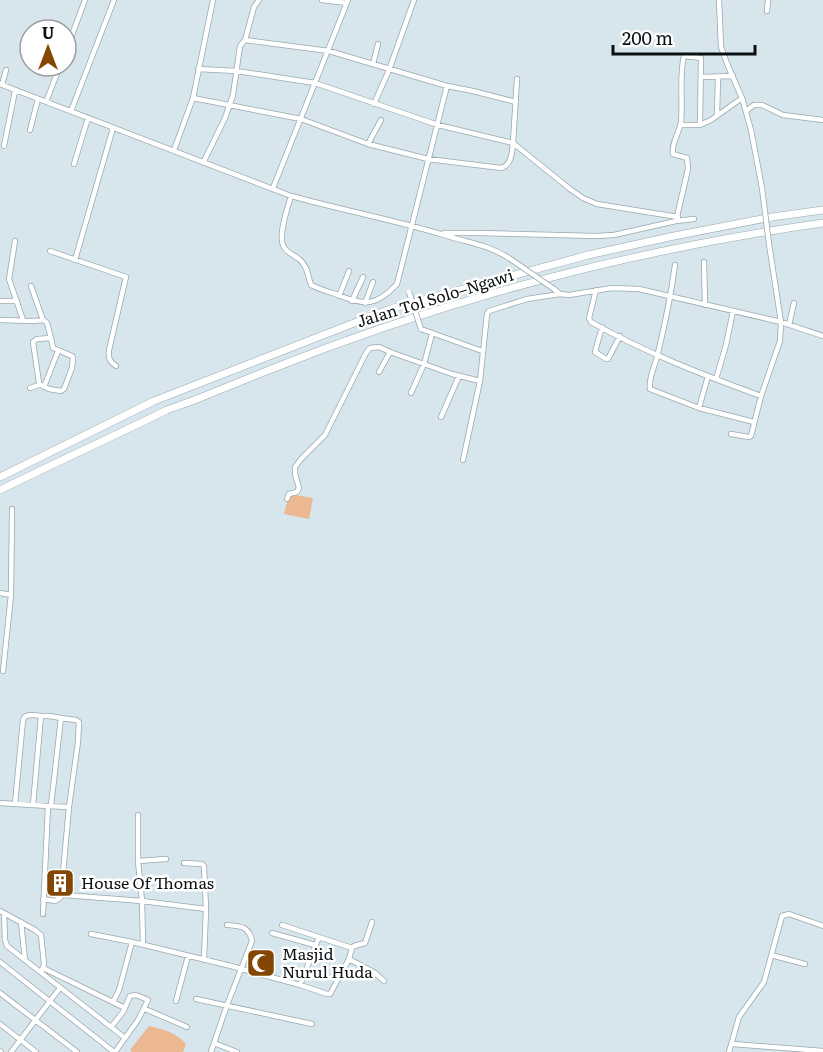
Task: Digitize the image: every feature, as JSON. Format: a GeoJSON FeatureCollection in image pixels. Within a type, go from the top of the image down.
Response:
{"type":"FeatureCollection","features":[{"type":"Feature","properties":{"kind":"highway","name":"Jalan Tol Solo–Ngawi"},"geometry":{"type":"LineString","coordinates":[[0,477],[154,401],[390,309],[588,255],[772,217],[823,210]]}},
{"type":"Feature","properties":{"kind":"highway","name":"Jalan Tol Solo–Ngawi"},"geometry":{"type":"LineString","coordinates":[[0,490],[169,410],[301,357],[398,322],[591,268],[773,230],[823,223]]}},
{"type":"Feature","properties":{"kind":"street"},"geometry":{"type":"LineString","coordinates":[[78,19],[85,0]]}},
{"type":"Feature","properties":{"kind":"street"},"geometry":{"type":"LineString","coordinates":[[71,111],[114,0]]}},
{"type":"Feature","properties":{"kind":"street"},"geometry":{"type":"LineString","coordinates":[[174,150],[193,98],[213,0]]}},
{"type":"Feature","properties":{"kind":"street"},"geometry":{"type":"LineString","coordinates":[[204,161],[230,106],[240,46],[245,40],[254,7],[259,0]]}},
{"type":"Feature","properties":{"kind":"street"},"geometry":{"type":"LineString","coordinates":[[273,188],[348,1],[322,0]]}},
{"type":"Feature","properties":{"kind":"street"},"geometry":{"type":"LineString","coordinates":[[374,104],[414,0]]}},
{"type":"Feature","properties":{"kind":"street"},"geometry":{"type":"LineString","coordinates":[[719,0],[721,47],[742,98],[751,130],[762,188],[781,322],[780,341],[761,396],[751,436],[731,434]]}},
{"type":"Feature","properties":{"kind":"street"},"geometry":{"type":"LineString","coordinates":[[766,11],[768,0]]}},
{"type":"Feature","properties":{"kind":"street"},"geometry":{"type":"LineString","coordinates":[[245,40],[329,51],[447,86],[516,102]]}},
{"type":"Feature","properties":{"kind":"street"},"geometry":{"type":"LineString","coordinates":[[373,64],[378,44]]}},
{"type":"Feature","properties":{"kind":"street"},"geometry":{"type":"LineString","coordinates":[[677,219],[688,169],[687,158],[672,152],[681,125],[683,56],[701,57],[700,124]]}},
{"type":"Feature","properties":{"kind":"street"},"geometry":{"type":"LineString","coordinates":[[198,69],[237,71],[315,83],[438,125],[513,143],[570,189],[597,204],[677,219],[694,219]]}},
{"type":"Feature","properties":{"kind":"street"},"geometry":{"type":"LineString","coordinates":[[6,70],[1,84],[291,195],[496,250],[560,294]]}},
{"type":"Feature","properties":{"kind":"street"},"geometry":{"type":"LineString","coordinates":[[717,115],[718,76]]}},
{"type":"Feature","properties":{"kind":"street"},"geometry":{"type":"LineString","coordinates":[[701,77],[733,76]]}},
{"type":"Feature","properties":{"kind":"street"},"geometry":{"type":"LineString","coordinates":[[46,102],[55,78]]}},
{"type":"Feature","properties":{"kind":"street"},"geometry":{"type":"LineString","coordinates":[[193,98],[301,120],[368,144],[428,159],[501,168],[506,167],[510,162],[517,79]]}},
{"type":"Feature","properties":{"kind":"street"},"geometry":{"type":"LineString","coordinates":[[291,195],[284,221],[282,243],[287,251],[306,267],[311,285],[352,301],[365,303],[387,295],[397,284],[447,86]]}},
{"type":"Feature","properties":{"kind":"street"},"geometry":{"type":"LineString","coordinates":[[4,146],[15,90]]}},
{"type":"Feature","properties":{"kind":"street"},"geometry":{"type":"LineString","coordinates":[[681,125],[700,124],[711,120],[742,98]]}},
{"type":"Feature","properties":{"kind":"street"},"geometry":{"type":"LineString","coordinates":[[30,130],[38,99]]}},
{"type":"Feature","properties":{"kind":"street"},"geometry":{"type":"LineString","coordinates":[[746,111],[754,105],[762,105],[783,115],[823,120]]}},
{"type":"Feature","properties":{"kind":"street"},"geometry":{"type":"LineString","coordinates":[[74,164],[88,118]]}},
{"type":"Feature","properties":{"kind":"street"},"geometry":{"type":"LineString","coordinates":[[368,144],[381,120]]}},
{"type":"Feature","properties":{"kind":"street"},"geometry":{"type":"LineString","coordinates":[[75,260],[113,128]]}},
{"type":"Feature","properties":{"kind":"street"},"geometry":{"type":"LineString","coordinates":[[438,233],[614,235],[677,219]]}},
{"type":"Feature","properties":{"kind":"street"},"geometry":{"type":"LineString","coordinates":[[15,241],[8,275],[23,320]]}},
{"type":"Feature","properties":{"kind":"street"},"geometry":{"type":"LineString","coordinates":[[50,251],[126,277],[109,350],[109,359],[117,366]]}},
{"type":"Feature","properties":{"kind":"street"},"geometry":{"type":"LineString","coordinates":[[704,262],[705,305]]}},
{"type":"Feature","properties":{"kind":"street"},"geometry":{"type":"LineString","coordinates":[[675,265],[671,295],[650,389],[699,408],[754,422]]}},
{"type":"Feature","properties":{"kind":"street"},"geometry":{"type":"LineString","coordinates":[[339,296],[349,271]]}},
{"type":"Feature","properties":{"kind":"street"},"geometry":{"type":"LineString","coordinates":[[352,301],[363,277]]}},
{"type":"Feature","properties":{"kind":"street"},"geometry":{"type":"LineString","coordinates":[[365,303],[373,282]]}},
{"type":"Feature","properties":{"kind":"street"},"geometry":{"type":"LineString","coordinates":[[397,284],[409,292],[421,329],[482,351]]}},
{"type":"Feature","properties":{"kind":"street"},"geometry":{"type":"LineString","coordinates":[[30,388],[42,385],[54,391],[64,389],[72,368],[73,358],[52,346],[47,322],[43,320],[31,286]]}},
{"type":"Feature","properties":{"kind":"street"},"geometry":{"type":"LineString","coordinates":[[463,460],[480,381],[482,351],[489,311],[527,299],[560,294],[625,288],[639,289],[781,322],[823,336]]}},
{"type":"Feature","properties":{"kind":"street"},"geometry":{"type":"LineString","coordinates":[[596,290],[589,318],[594,323],[708,376],[761,396]]}},
{"type":"Feature","properties":{"kind":"street"},"geometry":{"type":"LineString","coordinates":[[0,302],[16,302]]}},
{"type":"Feature","properties":{"kind":"street"},"geometry":{"type":"LineString","coordinates":[[789,325],[794,303]]}},
{"type":"Feature","properties":{"kind":"street"},"geometry":{"type":"LineString","coordinates":[[716,379],[733,311]]}},
{"type":"Feature","properties":{"kind":"street"},"geometry":{"type":"LineString","coordinates":[[0,320],[43,320]]}},
{"type":"Feature","properties":{"kind":"street"},"geometry":{"type":"LineString","coordinates":[[602,327],[595,352],[606,359],[620,336]]}},
{"type":"Feature","properties":{"kind":"street"},"geometry":{"type":"LineString","coordinates":[[411,393],[424,364],[432,334]]}},
{"type":"Feature","properties":{"kind":"street"},"geometry":{"type":"LineString","coordinates":[[42,385],[33,342],[37,339],[51,338]]}},
{"type":"Feature","properties":{"kind":"street"},"geometry":{"type":"LineString","coordinates":[[287,500],[290,493],[298,491],[295,467],[325,435],[368,350],[379,347],[459,376],[480,381]]}},
{"type":"Feature","properties":{"kind":"street"},"geometry":{"type":"LineString","coordinates":[[42,385],[58,351]]}},
{"type":"Feature","properties":{"kind":"street"},"geometry":{"type":"LineString","coordinates":[[379,372],[390,352]]}},
{"type":"Feature","properties":{"kind":"street"},"geometry":{"type":"LineString","coordinates":[[441,417],[459,376]]}},
{"type":"Feature","properties":{"kind":"street"},"geometry":{"type":"LineString","coordinates":[[699,408],[708,376]]}},
{"type":"Feature","properties":{"kind":"street"},"geometry":{"type":"LineString","coordinates":[[3,671],[11,595],[12,509]]}},
{"type":"Feature","properties":{"kind":"street"},"geometry":{"type":"LineString","coordinates":[[0,593],[11,595]]}},
{"type":"Feature","properties":{"kind":"street"},"geometry":{"type":"LineString","coordinates":[[15,804],[23,720],[27,715],[49,716],[79,722],[62,895],[54,901],[43,899]]}},
{"type":"Feature","properties":{"kind":"street"},"geometry":{"type":"LineString","coordinates":[[33,805],[41,716]]}},
{"type":"Feature","properties":{"kind":"street"},"geometry":{"type":"LineString","coordinates":[[43,914],[49,806],[61,718]]}},
{"type":"Feature","properties":{"kind":"street"},"geometry":{"type":"LineString","coordinates":[[0,803],[69,807]]}},
{"type":"Feature","properties":{"kind":"street"},"geometry":{"type":"LineString","coordinates":[[138,815],[143,945]]}},
{"type":"Feature","properties":{"kind":"street"},"geometry":{"type":"LineString","coordinates":[[138,861],[166,859]]}},
{"type":"Feature","properties":{"kind":"street"},"geometry":{"type":"LineString","coordinates":[[184,863],[204,866],[206,909],[204,960]]}},
{"type":"Feature","properties":{"kind":"street"},"geometry":{"type":"LineString","coordinates":[[62,895],[206,909]]}},
{"type":"Feature","properties":{"kind":"street"},"geometry":{"type":"LineString","coordinates":[[2,912],[41,935],[42,970],[60,988],[125,1038]]}},
{"type":"Feature","properties":{"kind":"street"},"geometry":{"type":"LineString","coordinates":[[2,912],[6,945],[25,960],[125,1008]]}},
{"type":"Feature","properties":{"kind":"street"},"geometry":{"type":"LineString","coordinates":[[729,1052],[739,1017],[764,982],[783,914],[823,926]]}},
{"type":"Feature","properties":{"kind":"street"},"geometry":{"type":"LineString","coordinates":[[21,922],[25,960]]}},
{"type":"Feature","properties":{"kind":"street"},"geometry":{"type":"LineString","coordinates":[[91,934],[241,969],[330,994],[349,959],[352,948],[365,943],[372,922]]}},
{"type":"Feature","properties":{"kind":"street"},"geometry":{"type":"LineString","coordinates":[[211,1052],[252,941],[247,929],[227,925]]}},
{"type":"Feature","properties":{"kind":"street"},"geometry":{"type":"LineString","coordinates":[[282,925],[352,948]]}},
{"type":"Feature","properties":{"kind":"street"},"geometry":{"type":"LineString","coordinates":[[272,933],[315,945]]}},
{"type":"Feature","properties":{"kind":"street"},"geometry":{"type":"LineString","coordinates":[[300,985],[318,937]]}},
{"type":"Feature","properties":{"kind":"street"},"geometry":{"type":"LineString","coordinates":[[113,1002],[119,990],[132,942]]}},
{"type":"Feature","properties":{"kind":"street"},"geometry":{"type":"LineString","coordinates":[[771,955],[805,964]]}},
{"type":"Feature","properties":{"kind":"street"},"geometry":{"type":"LineString","coordinates":[[176,1000],[188,956]]}},
{"type":"Feature","properties":{"kind":"street"},"geometry":{"type":"LineString","coordinates":[[349,959],[375,973],[384,981]]}},
{"type":"Feature","properties":{"kind":"street"},"geometry":{"type":"LineString","coordinates":[[0,962],[115,1052],[144,1009],[147,1000],[130,996],[125,1008],[111,1027]]}},
{"type":"Feature","properties":{"kind":"street"},"geometry":{"type":"LineString","coordinates":[[11,1052],[60,988]]}},
{"type":"Feature","properties":{"kind":"street"},"geometry":{"type":"LineString","coordinates":[[0,993],[77,1052]]}},
{"type":"Feature","properties":{"kind":"street"},"geometry":{"type":"LineString","coordinates":[[196,999],[312,1024]]}},
{"type":"Feature","properties":{"kind":"street"},"geometry":{"type":"LineString","coordinates":[[144,1009],[187,1027]]}},
{"type":"Feature","properties":{"kind":"street"},"geometry":{"type":"LineString","coordinates":[[0,1024],[36,1052]]}},
{"type":"Feature","properties":{"kind":"street"},"geometry":{"type":"LineString","coordinates":[[214,1043],[236,1052]]}},
{"type":"Feature","properties":{"kind":"street"},"geometry":{"type":"LineString","coordinates":[[733,1044],[788,1051],[823,1052]]}},
{"type":"Feature","properties":{"kind":"shaded area"},"geometry":{"type":"Polygon","coordinates":[[[289,494],[313,498],[309,519],[284,514],[289,494]]]}},
{"type":"Feature","properties":{"kind":"shaded area"},"geometry":{"type":"Polygon","coordinates":[[[149,1026],[178,1037],[186,1044],[183,1052],[132,1052],[130,1050],[149,1026]]]}},
{"type":"Feature","properties":{"kind":"place","name":"House Of Thomas"},"geometry":{"type":"Point","coordinates":[60,883]}},
{"type":"Feature","properties":{"kind":"place","name":"Masjid Nurul Huda"},"geometry":{"type":"Point","coordinates":[261,963]}}]}
